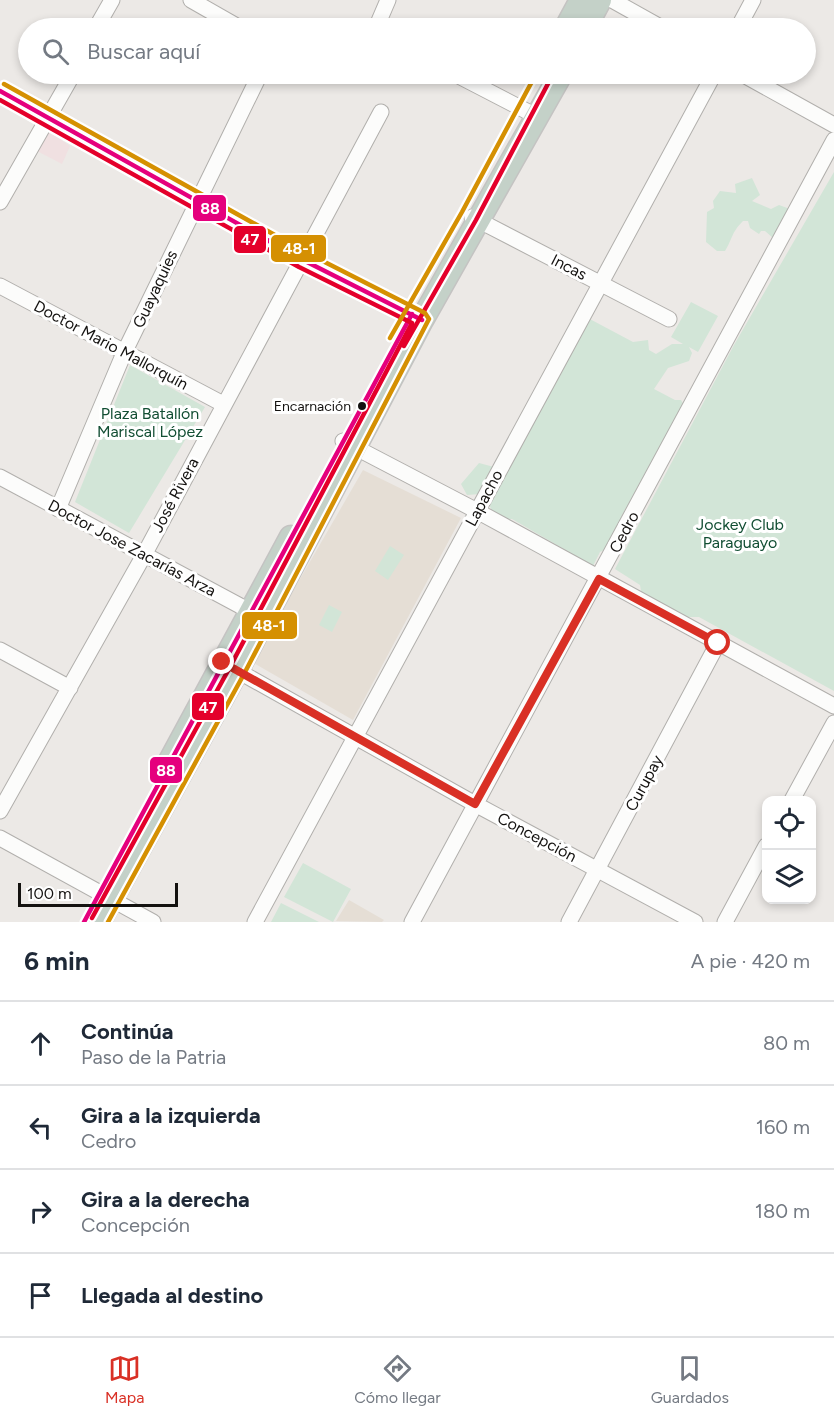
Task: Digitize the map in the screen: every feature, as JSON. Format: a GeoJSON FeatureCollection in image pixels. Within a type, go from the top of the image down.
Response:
{"type":"FeatureCollection","features":[{"type":"Feature","properties":{"kind":"highway"},"geometry":{"type":"LineString","coordinates":[[571,18],[580,0]]}},
{"type":"Feature","properties":{"kind":"highway"},"geometry":{"type":"LineString","coordinates":[[590,18],[600,0]]}},
{"type":"Feature","properties":{"kind":"highway"},"geometry":{"type":"LineString","coordinates":[[531,113],[541,84]]}},
{"type":"Feature","properties":{"kind":"highway"},"geometry":{"type":"LineString","coordinates":[[84,922],[105,897],[417,317],[474,219],[531,113],[553,84]]}},
{"type":"Feature","properties":{"kind":"highway"},"geometry":{"type":"LineString","coordinates":[[99,922],[105,897]]}},
{"type":"Feature","properties":{"kind":"street"},"geometry":{"type":"LineString","coordinates":[[102,18],[112,0]]}},
{"type":"Feature","properties":{"kind":"street"},"geometry":{"type":"LineString","coordinates":[[191,0],[222,18]]}},
{"type":"Feature","properties":{"kind":"street"},"geometry":{"type":"LineString","coordinates":[[380,18],[388,0]]}},
{"type":"Feature","properties":{"kind":"street"},"geometry":{"type":"LineString","coordinates":[[612,0],[644,18]]}},
{"type":"Feature","properties":{"kind":"street"},"geometry":{"type":"LineString","coordinates":[[743,18],[753,0]]}},
{"type":"Feature","properties":{"kind":"street"},"geometry":{"type":"LineString","coordinates":[[0,202],[68,84]]}},
{"type":"Feature","properties":{"kind":"street","name":"Guayaquies"},"geometry":{"type":"LineString","coordinates":[[58,509],[124,353],[255,84]]}},
{"type":"Feature","properties":{"kind":"street"},"geometry":{"type":"LineString","coordinates":[[474,84],[531,113]]}},
{"type":"Feature","properties":{"kind":"street","name":"Lapacho"},"geometry":{"type":"LineString","coordinates":[[255,922],[709,84]]}},
{"type":"Feature","properties":{"kind":"street"},"geometry":{"type":"LineString","coordinates":[[760,84],[834,125]]}},
{"type":"Feature","properties":{"kind":"street"},"geometry":{"type":"LineString","coordinates":[[0,91],[303,260],[417,317]]}},
{"type":"Feature","properties":{"kind":"street","name":"José Rivera"},"geometry":{"type":"LineString","coordinates":[[0,811],[144,555],[381,112]]}},
{"type":"Feature","properties":{"kind":"street","name":"Cedro"},"geometry":{"type":"LineString","coordinates":[[412,922],[834,140]]}},
{"type":"Feature","properties":{"kind":"street","name":"Incas"},"geometry":{"type":"LineString","coordinates":[[474,219],[669,318]]}},
{"type":"Feature","properties":{"kind":"street","name":"Doctor Mario Mallorquín"},"geometry":{"type":"LineString","coordinates":[[0,286],[223,404]]}},
{"type":"Feature","properties":{"kind":"street"},"geometry":{"type":"LineString","coordinates":[[350,444],[834,706]]}},
{"type":"Feature","properties":{"kind":"street","name":"Doctor Jose Zacarías Arza"},"geometry":{"type":"LineString","coordinates":[[0,477],[257,615]]}},
{"type":"Feature","properties":{"kind":"street","name":"Curupay"},"geometry":{"type":"LineString","coordinates":[[569,922],[718,643]]}},
{"type":"Feature","properties":{"kind":"street"},"geometry":{"type":"LineString","coordinates":[[0,650],[70,688]]}},
{"type":"Feature","properties":{"kind":"street","name":"Concepción"},"geometry":{"type":"LineString","coordinates":[[230,667],[475,804],[694,922]]}},
{"type":"Feature","properties":{"kind":"street"},"geometry":{"type":"LineString","coordinates":[[795,796],[834,723]]}},
{"type":"Feature","properties":{"kind":"street"},"geometry":{"type":"LineString","coordinates":[[0,838],[153,922]]}},
{"type":"Feature","properties":{"kind":"street"},"geometry":{"type":"LineString","coordinates":[[725,922],[764,850]]}},
{"type":"Feature","properties":{"kind":"shaded area"},"geometry":{"type":"Polygon","coordinates":[[[46,130],[70,146],[62,164],[35,150],[46,130]]]}},
{"type":"Feature","properties":{"kind":"shaded area"},"geometry":{"type":"Polygon","coordinates":[[[363,470],[461,518],[353,720],[252,662],[363,470]]]}},
{"type":"Feature","properties":{"kind":"shaded area"},"geometry":{"type":"Polygon","coordinates":[[[349,900],[384,920],[382,922],[336,921],[349,900]]]}},
{"type":"Feature","properties":{"kind":"green space","name":"Jockey Club Paraguayo"},"geometry":{"type":"Polygon","coordinates":[[[834,172],[834,691],[699,617],[680,617],[643,603],[640,585],[615,569],[734,345],[834,172]]]}},
{"type":"Feature","properties":{"kind":"green space"},"geometry":{"type":"Polygon","coordinates":[[[752,178],[760,195],[752,201],[771,209],[779,205],[790,209],[773,238],[765,231],[759,234],[750,228],[748,221],[743,221],[734,232],[725,251],[717,251],[706,242],[707,212],[714,208],[713,201],[720,191],[736,193],[735,184],[752,178]]]}},
{"type":"Feature","properties":{"kind":"green space"},"geometry":{"type":"Polygon","coordinates":[[[691,302],[718,316],[698,352],[689,347],[692,353],[689,361],[668,368],[654,389],[675,400],[681,400],[684,405],[621,517],[621,524],[611,547],[600,552],[593,566],[512,519],[494,514],[489,497],[586,317],[633,342],[648,340],[649,350],[656,354],[672,344],[683,344],[671,337],[691,302]]]}},
{"type":"Feature","properties":{"kind":"green space","name":"Plaza Batallón Mariscal López"},"geometry":{"type":"Polygon","coordinates":[[[130,365],[205,407],[129,533],[75,502],[130,365]]]}},
{"type":"Feature","properties":{"kind":"green space"},"geometry":{"type":"Polygon","coordinates":[[[479,463],[494,467],[480,494],[467,495],[461,484],[479,463]]]}},
{"type":"Feature","properties":{"kind":"green space"},"geometry":{"type":"Polygon","coordinates":[[[390,546],[404,555],[388,580],[375,571],[390,546]]]}},
{"type":"Feature","properties":{"kind":"green space"},"geometry":{"type":"Polygon","coordinates":[[[329,605],[342,612],[332,632],[319,625],[329,605]]]}},
{"type":"Feature","properties":{"kind":"green space"},"geometry":{"type":"Polygon","coordinates":[[[303,863],[351,889],[333,922],[284,897],[303,863]]]}},
{"type":"Feature","properties":{"kind":"green space"},"geometry":{"type":"Polygon","coordinates":[[[281,903],[319,922],[271,922],[281,903]]]}},
{"type":"Feature","properties":{"kind":"transit line","name":"48-1"},"geometry":{"type":"LineString","coordinates":[[4,84],[307,253],[425,313],[429,319],[244,674],[108,922]]}},
{"type":"Feature","properties":{"kind":"transit line","name":"48-1"},"geometry":{"type":"LineString","coordinates":[[390,338],[462,212],[531,84]]}},
{"type":"Feature","properties":{"kind":"transit line","name":"47"},"geometry":{"type":"LineString","coordinates":[[404,346],[476,220],[548,84]]}},
{"type":"Feature","properties":{"kind":"transit line","name":"88"},"geometry":{"type":"LineString","coordinates":[[0,91],[303,260],[422,320]]}},
{"type":"Feature","properties":{"kind":"transit line","name":"47"},"geometry":{"type":"LineString","coordinates":[[0,100],[299,267],[412,323],[230,667],[92,918]]}},
{"type":"Feature","properties":{"kind":"transit line","name":"88"},"geometry":{"type":"LineString","coordinates":[[84,922],[412,314]]}},
{"type":"Feature","properties":{"kind":"place","name":"Encarnación"},"geometry":{"type":"Point","coordinates":[362,406]}},
{"type":"Feature","properties":{"kind":"route"},"geometry":{"type":"LineString","coordinates":[[222,662],[475,804],[599,579],[718,643]]}}]}
